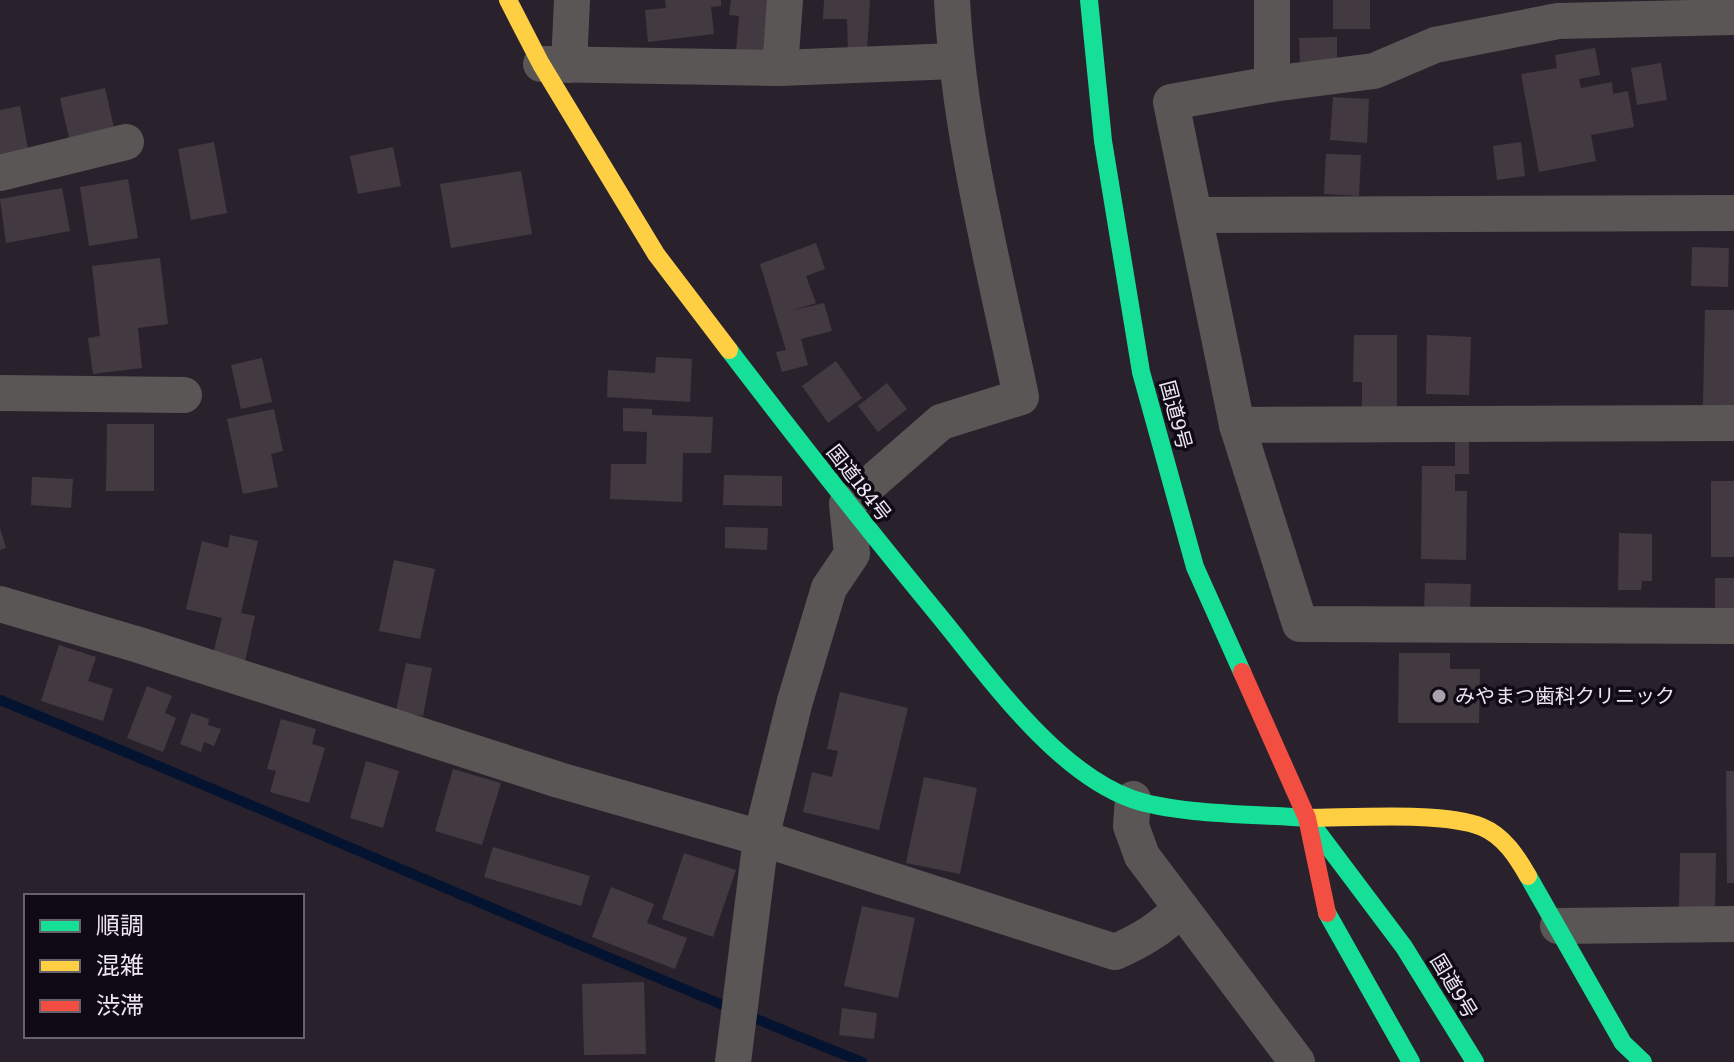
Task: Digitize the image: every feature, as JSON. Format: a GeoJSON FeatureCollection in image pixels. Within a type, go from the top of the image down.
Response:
{"type":"FeatureCollection","features":[{"type":"Feature","properties":{"kind":"main road","name":"国道184号"},"geometry":{"type":"LineString","coordinates":[[508,0],[555,64],[656,254],[847,504],[1022,716],[1071,762],[1098,782],[1133,799],[1181,808],[1307,818],[1443,819],[1483,827],[1512,849],[1623,1043],[1643,1062]]}},
{"type":"Feature","properties":{"kind":"main road","name":"国道9号"},"geometry":{"type":"LineString","coordinates":[[1089,0],[1103,141],[1141,372],[1195,567],[1307,818],[1326,910],[1411,1062]]}},
{"type":"Feature","properties":{"kind":"main road","name":"国道9号"},"geometry":{"type":"LineString","coordinates":[[1307,818],[1404,947],[1475,1062]]}},
{"type":"Feature","properties":{"kind":"street"},"geometry":{"type":"LineString","coordinates":[[572,0],[555,64],[780,68],[955,61]]}},
{"type":"Feature","properties":{"kind":"street"},"geometry":{"type":"LineString","coordinates":[[780,68],[785,0]]}},
{"type":"Feature","properties":{"kind":"street"},"geometry":{"type":"LineString","coordinates":[[733,1062],[761,838],[795,701],[829,588],[852,554],[847,504],[941,422],[1021,397],[982,213],[955,61],[952,0]]}},
{"type":"Feature","properties":{"kind":"street"},"geometry":{"type":"LineString","coordinates":[[1272,0],[1272,84]]}},
{"type":"Feature","properties":{"kind":"street"},"geometry":{"type":"LineString","coordinates":[[1734,17],[1558,10],[1435,45],[1374,71],[1272,84],[1171,102],[1237,425],[1300,624],[1734,626]]}},
{"type":"Feature","properties":{"kind":"street"},"geometry":{"type":"LineString","coordinates":[[0,173],[126,142]]}},
{"type":"Feature","properties":{"kind":"street"},"geometry":{"type":"LineString","coordinates":[[1195,215],[1734,213]]}},
{"type":"Feature","properties":{"kind":"street"},"geometry":{"type":"LineString","coordinates":[[0,393],[184,395]]}},
{"type":"Feature","properties":{"kind":"street"},"geometry":{"type":"LineString","coordinates":[[1237,425],[1734,423]]}},
{"type":"Feature","properties":{"kind":"street"},"geometry":{"type":"LineString","coordinates":[[0,604],[139,645],[559,780],[761,838],[1115,952],[1144,939],[1180,909]]}},
{"type":"Feature","properties":{"kind":"street"},"geometry":{"type":"LineString","coordinates":[[1133,799],[1131,826],[1142,856],[1297,1062]]}},
{"type":"Feature","properties":{"kind":"street"},"geometry":{"type":"LineString","coordinates":[[1558,926],[1734,924]]}},
{"type":"Feature","properties":{"kind":"building"},"geometry":{"type":"Polygon","coordinates":[[[665,0],[721,0],[721,6],[711,7],[714,34],[648,42],[645,10],[666,8],[665,0]]]}},
{"type":"Feature","properties":{"kind":"building"},"geometry":{"type":"Polygon","coordinates":[[[731,0],[776,0],[771,55],[736,52],[739,16],[729,15],[731,0]]]}},
{"type":"Feature","properties":{"kind":"building"},"geometry":{"type":"Polygon","coordinates":[[[824,0],[870,0],[867,51],[848,52],[847,19],[823,19],[824,0]]]}},
{"type":"Feature","properties":{"kind":"building"},"geometry":{"type":"Polygon","coordinates":[[[1333,0],[1370,0],[1370,29],[1333,29],[1333,0]]]}},
{"type":"Feature","properties":{"kind":"building"},"geometry":{"type":"Polygon","coordinates":[[[1337,37],[1337,60],[1300,62],[1299,38],[1337,37]]]}},
{"type":"Feature","properties":{"kind":"building"},"geometry":{"type":"Polygon","coordinates":[[[1595,48],[1600,75],[1579,79],[1581,88],[1612,82],[1613,94],[1628,91],[1634,127],[1591,135],[1596,161],[1539,172],[1521,74],[1557,68],[1555,55],[1595,48]]]}},
{"type":"Feature","properties":{"kind":"building"},"geometry":{"type":"Polygon","coordinates":[[[1661,63],[1667,100],[1637,105],[1631,68],[1661,63]]]}},
{"type":"Feature","properties":{"kind":"building"},"geometry":{"type":"Polygon","coordinates":[[[105,88],[114,128],[69,138],[60,98],[105,88]]]}},
{"type":"Feature","properties":{"kind":"building"},"geometry":{"type":"Polygon","coordinates":[[[1333,97],[1369,99],[1367,143],[1330,140],[1333,97]]]}},
{"type":"Feature","properties":{"kind":"building"},"geometry":{"type":"Polygon","coordinates":[[[20,106],[28,149],[0,155],[0,110],[20,106]]]}},
{"type":"Feature","properties":{"kind":"building"},"geometry":{"type":"Polygon","coordinates":[[[214,142],[227,213],[191,220],[178,149],[214,142]]]}},
{"type":"Feature","properties":{"kind":"building"},"geometry":{"type":"Polygon","coordinates":[[[1521,142],[1525,176],[1497,180],[1493,146],[1521,142]]]}},
{"type":"Feature","properties":{"kind":"building"},"geometry":{"type":"Polygon","coordinates":[[[393,147],[401,186],[358,194],[350,156],[393,147]]]}},
{"type":"Feature","properties":{"kind":"building"},"geometry":{"type":"Polygon","coordinates":[[[1326,154],[1361,155],[1359,196],[1324,194],[1326,154]]]}},
{"type":"Feature","properties":{"kind":"building"},"geometry":{"type":"Polygon","coordinates":[[[521,171],[532,234],[451,248],[440,184],[521,171]]]}},
{"type":"Feature","properties":{"kind":"building"},"geometry":{"type":"Polygon","coordinates":[[[128,179],[138,238],[89,246],[80,187],[128,179]]]}},
{"type":"Feature","properties":{"kind":"building"},"geometry":{"type":"Polygon","coordinates":[[[62,188],[70,231],[6,243],[0,199],[62,188]]]}},
{"type":"Feature","properties":{"kind":"building"},"geometry":{"type":"Polygon","coordinates":[[[816,243],[825,269],[806,276],[816,303],[791,311],[824,303],[832,331],[801,339],[808,365],[782,372],[776,352],[786,350],[760,264],[816,243]]]}},
{"type":"Feature","properties":{"kind":"building"},"geometry":{"type":"Polygon","coordinates":[[[1692,247],[1729,248],[1728,287],[1691,286],[1692,247]]]}},
{"type":"Feature","properties":{"kind":"building"},"geometry":{"type":"Polygon","coordinates":[[[160,258],[168,324],[138,328],[142,368],[93,374],[88,338],[100,336],[92,266],[160,258]]]}},
{"type":"Feature","properties":{"kind":"building"},"geometry":{"type":"Polygon","coordinates":[[[1705,310],[1734,310],[1734,406],[1703,405],[1705,310]]]}},
{"type":"Feature","properties":{"kind":"building"},"geometry":{"type":"Polygon","coordinates":[[[1354,335],[1397,335],[1397,410],[1362,410],[1362,382],[1353,382],[1354,335]]]}},
{"type":"Feature","properties":{"kind":"building"},"geometry":{"type":"Polygon","coordinates":[[[1427,335],[1471,337],[1469,395],[1426,394],[1427,335]]]}},
{"type":"Feature","properties":{"kind":"building"},"geometry":{"type":"Polygon","coordinates":[[[656,357],[692,359],[690,402],[607,397],[608,370],[655,373],[656,357]]]}},
{"type":"Feature","properties":{"kind":"building"},"geometry":{"type":"Polygon","coordinates":[[[262,358],[272,402],[241,409],[231,365],[262,358]]]}},
{"type":"Feature","properties":{"kind":"building"},"geometry":{"type":"Polygon","coordinates":[[[836,361],[862,398],[828,423],[802,386],[836,361]]]}},
{"type":"Feature","properties":{"kind":"building"},"geometry":{"type":"Polygon","coordinates":[[[887,383],[907,409],[878,432],[858,406],[887,383]]]}},
{"type":"Feature","properties":{"kind":"building"},"geometry":{"type":"Polygon","coordinates":[[[623,408],[652,409],[652,415],[713,417],[711,453],[683,453],[682,502],[610,499],[611,464],[646,464],[647,432],[623,431],[623,408]]]}},
{"type":"Feature","properties":{"kind":"building"},"geometry":{"type":"Polygon","coordinates":[[[274,409],[283,451],[271,454],[278,487],[243,494],[227,419],[274,409]]]}},
{"type":"Feature","properties":{"kind":"building"},"geometry":{"type":"Polygon","coordinates":[[[107,424],[154,424],[154,491],[106,491],[107,424]]]}},
{"type":"Feature","properties":{"kind":"building"},"geometry":{"type":"Polygon","coordinates":[[[1455,440],[1469,440],[1469,474],[1455,474],[1455,491],[1467,491],[1466,560],[1421,559],[1422,466],[1455,466],[1455,440]]]}},
{"type":"Feature","properties":{"kind":"building"},"geometry":{"type":"Polygon","coordinates":[[[724,475],[782,476],[782,506],[723,505],[724,475]]]}},
{"type":"Feature","properties":{"kind":"building"},"geometry":{"type":"Polygon","coordinates":[[[32,477],[73,479],[71,508],[31,505],[32,477]]]}},
{"type":"Feature","properties":{"kind":"building"},"geometry":{"type":"Polygon","coordinates":[[[1711,481],[1734,481],[1734,557],[1711,557],[1711,481]]]}},
{"type":"Feature","properties":{"kind":"building"},"geometry":{"type":"Polygon","coordinates":[[[725,527],[768,528],[767,550],[725,548],[725,527]]]}},
{"type":"Feature","properties":{"kind":"building"},"geometry":{"type":"Polygon","coordinates":[[[0,528],[6,548],[0,550],[0,528]]]}},
{"type":"Feature","properties":{"kind":"building"},"geometry":{"type":"Polygon","coordinates":[[[1619,533],[1652,534],[1652,581],[1642,581],[1641,590],[1618,590],[1619,533]]]}},
{"type":"Feature","properties":{"kind":"building"},"geometry":{"type":"Polygon","coordinates":[[[230,535],[258,541],[241,613],[255,616],[244,666],[212,658],[222,618],[186,609],[202,541],[228,548],[230,535]]]}},
{"type":"Feature","properties":{"kind":"building"},"geometry":{"type":"Polygon","coordinates":[[[394,560],[435,569],[420,639],[379,631],[394,560]]]}},
{"type":"Feature","properties":{"kind":"building"},"geometry":{"type":"Polygon","coordinates":[[[1715,578],[1734,578],[1734,609],[1715,609],[1715,578]]]}},
{"type":"Feature","properties":{"kind":"building"},"geometry":{"type":"Polygon","coordinates":[[[1425,583],[1471,584],[1470,611],[1424,610],[1425,583]]]}},
{"type":"Feature","properties":{"kind":"building"},"geometry":{"type":"Polygon","coordinates":[[[59,645],[96,657],[88,681],[113,689],[103,721],[41,701],[59,645]]]}},
{"type":"Feature","properties":{"kind":"building","name":"みやまつ歯科クリニック"},"geometry":{"type":"Polygon","coordinates":[[[1399,653],[1450,653],[1450,669],[1480,669],[1479,723],[1398,723],[1399,653]]]}},
{"type":"Feature","properties":{"kind":"building"},"geometry":{"type":"Polygon","coordinates":[[[406,663],[432,668],[423,716],[396,711],[406,663]]]}},
{"type":"Feature","properties":{"kind":"building"},"geometry":{"type":"Polygon","coordinates":[[[147,686],[172,696],[165,713],[176,718],[163,752],[127,738],[147,686]]]}},
{"type":"Feature","properties":{"kind":"building"},"geometry":{"type":"Polygon","coordinates":[[[840,692],[908,708],[879,830],[803,812],[812,772],[832,777],[838,751],[827,749],[840,692]]]}},
{"type":"Feature","properties":{"kind":"building"},"geometry":{"type":"Polygon","coordinates":[[[191,713],[209,719],[208,725],[221,729],[214,746],[204,742],[201,752],[180,744],[191,713]]]}},
{"type":"Feature","properties":{"kind":"building"},"geometry":{"type":"Polygon","coordinates":[[[281,719],[316,729],[312,744],[325,748],[309,803],[270,792],[276,771],[267,769],[281,719]]]}},
{"type":"Feature","properties":{"kind":"building"},"geometry":{"type":"Polygon","coordinates":[[[366,761],[399,771],[383,828],[350,818],[366,761]]]}},
{"type":"Feature","properties":{"kind":"building"},"geometry":{"type":"Polygon","coordinates":[[[453,769],[501,783],[482,845],[435,831],[453,769]]]}},
{"type":"Feature","properties":{"kind":"building"},"geometry":{"type":"Polygon","coordinates":[[[1726,771],[1734,771],[1734,883],[1727,883],[1726,771]]]}},
{"type":"Feature","properties":{"kind":"building"},"geometry":{"type":"Polygon","coordinates":[[[924,777],[977,788],[960,874],[906,863],[924,777]]]}},
{"type":"Feature","properties":{"kind":"building"},"geometry":{"type":"Polygon","coordinates":[[[493,847],[590,876],[581,906],[484,877],[493,847]]]}},
{"type":"Feature","properties":{"kind":"building"},"geometry":{"type":"Polygon","coordinates":[[[684,853],[736,870],[713,937],[662,919],[684,853]]]}},
{"type":"Feature","properties":{"kind":"building"},"geometry":{"type":"Polygon","coordinates":[[[1680,853],[1716,853],[1715,909],[1679,908],[1680,853]]]}},
{"type":"Feature","properties":{"kind":"building"},"geometry":{"type":"Polygon","coordinates":[[[611,887],[654,904],[647,923],[687,938],[675,969],[592,937],[611,887]]]}},
{"type":"Feature","properties":{"kind":"building"},"geometry":{"type":"Polygon","coordinates":[[[862,906],[915,918],[898,998],[844,986],[862,906]]]}},
{"type":"Feature","properties":{"kind":"building"},"geometry":{"type":"Polygon","coordinates":[[[644,982],[646,1054],[584,1055],[582,984],[644,982]]]}},
{"type":"Feature","properties":{"kind":"building"},"geometry":{"type":"Polygon","coordinates":[[[842,1008],[877,1013],[874,1039],[839,1035],[842,1008]]]}},
{"type":"Feature","properties":{"kind":"waterway"},"geometry":{"type":"LineString","coordinates":[[0,700],[862,1062]]}},
{"type":"Feature","properties":{"kind":"traffic: fast"},"geometry":{"type":"LineString","coordinates":[[1089,0],[1103,141],[1141,372],[1195,567],[1242,672]]}},
{"type":"Feature","properties":{"kind":"traffic: fast"},"geometry":{"type":"LineString","coordinates":[[729,350],[857,515],[1000,691],[1049,744],[1076,767],[1103,785],[1151,804],[1194,811],[1307,818]]}},
{"type":"Feature","properties":{"kind":"traffic: fast"},"geometry":{"type":"LineString","coordinates":[[1316,830],[1404,947],[1475,1062]]}},
{"type":"Feature","properties":{"kind":"traffic: fast"},"geometry":{"type":"LineString","coordinates":[[1528,876],[1623,1043],[1643,1062]]}},
{"type":"Feature","properties":{"kind":"traffic: fast"},"geometry":{"type":"LineString","coordinates":[[1327,913],[1411,1062]]}},
{"type":"Feature","properties":{"kind":"traffic: slow"},"geometry":{"type":"LineString","coordinates":[[508,0],[541,64],[656,254],[729,350]]}},
{"type":"Feature","properties":{"kind":"traffic: slow"},"geometry":{"type":"LineString","coordinates":[[1307,818],[1422,817],[1465,822],[1482,827],[1503,841],[1528,876]]}},
{"type":"Feature","properties":{"kind":"traffic: jam"},"geometry":{"type":"LineString","coordinates":[[1242,672],[1307,818],[1327,913]]}},
{"type":"Feature","properties":{"kind":"place","name":"みやまつ歯科クリニック"},"geometry":{"type":"Point","coordinates":[1439,696]}}]}
